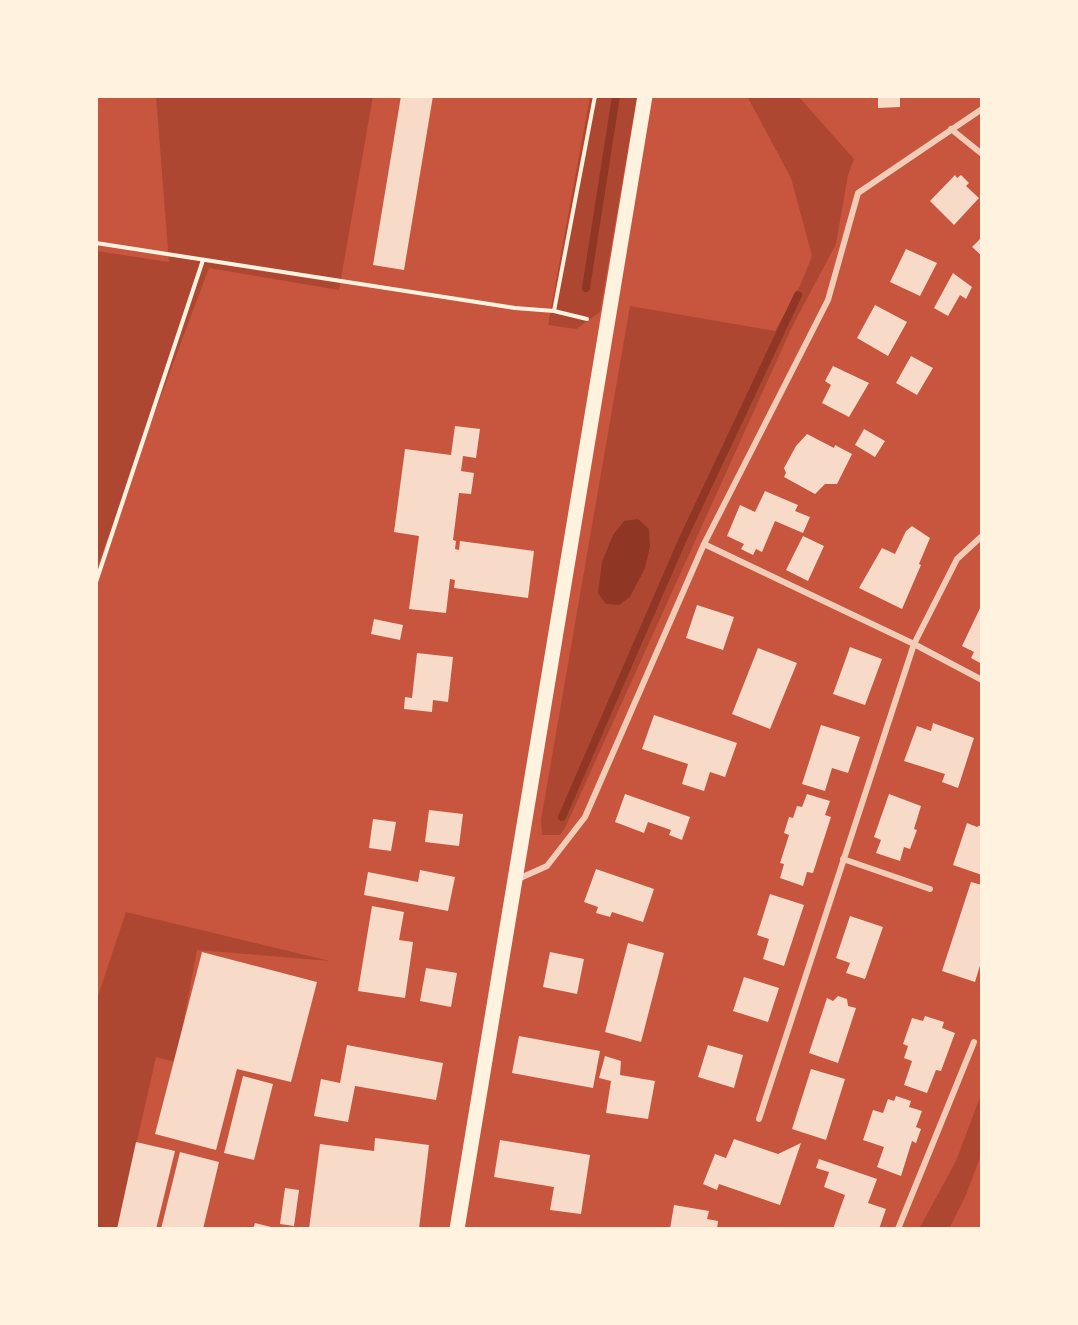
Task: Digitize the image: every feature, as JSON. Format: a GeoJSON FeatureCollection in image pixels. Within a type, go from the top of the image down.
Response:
{"type":"FeatureCollection","features":[{"type":"Feature","properties":{"kind":"main road"},"geometry":{"type":"LineString","coordinates":[[457,1229],[645,96]]}},
{"type":"Feature","properties":{"kind":"street"},"geometry":{"type":"LineString","coordinates":[[514,880],[547,866],[585,817],[704,544],[828,300],[858,193],[982,109]]}},
{"type":"Feature","properties":{"kind":"street"},"geometry":{"type":"LineString","coordinates":[[951,129],[982,154]]}},
{"type":"Feature","properties":{"kind":"street"},"geometry":{"type":"LineString","coordinates":[[759,1119],[914,644],[957,559],[982,536]]}},
{"type":"Feature","properties":{"kind":"street"},"geometry":{"type":"LineString","coordinates":[[704,544],[914,644],[982,680]]}},
{"type":"Feature","properties":{"kind":"street"},"geometry":{"type":"LineString","coordinates":[[843,859],[930,889]]}},
{"type":"Feature","properties":{"kind":"street"},"geometry":{"type":"LineString","coordinates":[[898,1229],[974,1042]]}},
{"type":"Feature","properties":{"kind":"path"},"geometry":{"type":"LineString","coordinates":[[554,311],[594,96]]}},
{"type":"Feature","properties":{"kind":"path"},"geometry":{"type":"LineString","coordinates":[[96,243],[515,308],[554,311],[608,325]]}},
{"type":"Feature","properties":{"kind":"path"},"geometry":{"type":"LineString","coordinates":[[96,582],[203,260]]}},
{"type":"Feature","properties":{"kind":"shaded area"},"geometry":{"type":"Polygon","coordinates":[[[156,96],[373,96],[339,290],[209,268],[96,570],[96,251],[169,262],[156,96]]]}},
{"type":"Feature","properties":{"kind":"shaded area"},"geometry":{"type":"Polygon","coordinates":[[[590,96],[637,96],[600,312],[576,329],[548,325],[590,96]]]}},
{"type":"Feature","properties":{"kind":"shaded area"},"geometry":{"type":"Polygon","coordinates":[[[747,96],[798,96],[854,159],[848,175],[836,244],[792,327],[566,826],[560,835],[542,835],[541,820],[630,306],[775,331],[800,286],[812,256],[791,178],[747,96]]]}},
{"type":"Feature","properties":{"kind":"shaded area"},"geometry":{"type":"Polygon","coordinates":[[[638,519],[649,529],[650,546],[645,568],[630,597],[619,605],[606,604],[598,593],[602,562],[613,535],[624,521],[638,519]]]}},
{"type":"Feature","properties":{"kind":"shaded area"},"geometry":{"type":"Polygon","coordinates":[[[126,912],[330,961],[197,950],[176,1062],[156,1057],[117,1229],[96,1229],[96,1002],[126,912]]]}},
{"type":"Feature","properties":{"kind":"shaded area"},"geometry":{"type":"Polygon","coordinates":[[[982,1092],[982,1152],[966,1195],[949,1229],[919,1229],[956,1161],[982,1092]]]}},
{"type":"Feature","properties":{"kind":"building"},"geometry":{"type":"Polygon","coordinates":[[[401,96],[433,96],[404,270],[373,265],[401,96]]]}},
{"type":"Feature","properties":{"kind":"building"},"geometry":{"type":"Polygon","coordinates":[[[878,96],[900,96],[900,107],[878,108],[878,96]]]}},
{"type":"Feature","properties":{"kind":"building"},"geometry":{"type":"Polygon","coordinates":[[[955,175],[957,178],[961,175],[969,183],[966,186],[979,198],[954,225],[930,201],[955,175]]]}},
{"type":"Feature","properties":{"kind":"building"},"geometry":{"type":"Polygon","coordinates":[[[982,237],[982,256],[972,247],[982,237]]]}},
{"type":"Feature","properties":{"kind":"building"},"geometry":{"type":"Polygon","coordinates":[[[906,249],[937,263],[920,296],[890,282],[906,249]]]}},
{"type":"Feature","properties":{"kind":"building"},"geometry":{"type":"Polygon","coordinates":[[[953,273],[972,287],[966,299],[960,295],[948,316],[934,308],[953,273]]]}},
{"type":"Feature","properties":{"kind":"building"},"geometry":{"type":"Polygon","coordinates":[[[875,305],[907,322],[888,356],[857,338],[875,305]]]}},
{"type":"Feature","properties":{"kind":"building"},"geometry":{"type":"Polygon","coordinates":[[[911,356],[933,368],[917,395],[896,383],[911,356]]]}},
{"type":"Feature","properties":{"kind":"building"},"geometry":{"type":"Polygon","coordinates":[[[833,366],[869,383],[849,417],[822,403],[831,385],[825,381],[833,366]]]}},
{"type":"Feature","properties":{"kind":"building"},"geometry":{"type":"Polygon","coordinates":[[[455,426],[480,429],[476,458],[463,456],[461,471],[474,473],[471,494],[459,493],[453,540],[456,541],[455,549],[459,550],[460,541],[534,551],[528,598],[454,588],[455,580],[450,579],[446,613],[409,609],[419,536],[394,532],[405,449],[451,455],[455,426]]]}},
{"type":"Feature","properties":{"kind":"building"},"geometry":{"type":"Polygon","coordinates":[[[864,429],[885,441],[875,457],[855,445],[864,429]]]}},
{"type":"Feature","properties":{"kind":"building"},"geometry":{"type":"Polygon","coordinates":[[[807,434],[834,448],[835,445],[852,454],[837,484],[825,484],[815,494],[784,477],[786,473],[784,468],[796,446],[807,434]]]}},
{"type":"Feature","properties":{"kind":"building"},"geometry":{"type":"Polygon","coordinates":[[[765,491],[798,505],[795,511],[810,517],[803,533],[775,521],[762,552],[756,549],[753,555],[741,549],[744,544],[727,536],[740,505],[755,512],[765,491]]]}},
{"type":"Feature","properties":{"kind":"building"},"geometry":{"type":"Polygon","coordinates":[[[912,526],[930,538],[902,609],[859,588],[882,548],[895,554],[906,531],[912,526]]]}},
{"type":"Feature","properties":{"kind":"building"},"geometry":{"type":"Polygon","coordinates":[[[803,536],[824,546],[808,581],[786,570],[803,536]]]}},
{"type":"Feature","properties":{"kind":"building"},"geometry":{"type":"Polygon","coordinates":[[[982,604],[982,664],[971,658],[974,652],[962,646],[982,604]]]}},
{"type":"Feature","properties":{"kind":"building"},"geometry":{"type":"Polygon","coordinates":[[[697,605],[734,617],[723,650],[686,638],[697,605]]]}},
{"type":"Feature","properties":{"kind":"building"},"geometry":{"type":"Polygon","coordinates":[[[374,619],[403,625],[400,640],[371,634],[374,619]]]}},
{"type":"Feature","properties":{"kind":"building"},"geometry":{"type":"Polygon","coordinates":[[[850,647],[882,659],[865,705],[833,694],[850,647]]]}},
{"type":"Feature","properties":{"kind":"building"},"geometry":{"type":"Polygon","coordinates":[[[758,648],[797,663],[770,729],[732,714],[758,648]]]}},
{"type":"Feature","properties":{"kind":"building"},"geometry":{"type":"Polygon","coordinates":[[[417,653],[453,657],[448,702],[433,700],[432,712],[404,709],[405,697],[412,698],[417,653]]]}},
{"type":"Feature","properties":{"kind":"building"},"geometry":{"type":"Polygon","coordinates":[[[654,715],[737,743],[725,777],[710,772],[704,791],[682,784],[688,764],[642,749],[654,715]]]}},
{"type":"Feature","properties":{"kind":"building"},"geometry":{"type":"Polygon","coordinates":[[[933,723],[974,738],[958,788],[942,782],[945,774],[904,761],[917,726],[931,731],[933,723]]]}},
{"type":"Feature","properties":{"kind":"building"},"geometry":{"type":"Polygon","coordinates":[[[821,725],[860,737],[848,773],[832,768],[825,791],[802,784],[821,725]]]}},
{"type":"Feature","properties":{"kind":"building"},"geometry":{"type":"Polygon","coordinates":[[[625,794],[690,817],[682,840],[669,835],[671,830],[648,822],[644,833],[615,822],[625,794]]]}},
{"type":"Feature","properties":{"kind":"building"},"geometry":{"type":"Polygon","coordinates":[[[807,794],[830,801],[825,815],[831,817],[813,873],[807,872],[803,886],[780,878],[784,864],[780,863],[789,835],[784,833],[789,817],[793,818],[797,806],[802,807],[807,794]]]}},
{"type":"Feature","properties":{"kind":"building"},"geometry":{"type":"Polygon","coordinates":[[[889,794],[921,806],[914,829],[917,830],[910,849],[904,847],[900,861],[876,853],[881,840],[874,837],[889,794]]]}},
{"type":"Feature","properties":{"kind":"building"},"geometry":{"type":"Polygon","coordinates":[[[429,810],[463,814],[459,846],[425,842],[429,810]]]}},
{"type":"Feature","properties":{"kind":"building"},"geometry":{"type":"Polygon","coordinates":[[[373,819],[396,822],[391,851],[369,848],[373,819]]]}},
{"type":"Feature","properties":{"kind":"building"},"geometry":{"type":"Polygon","coordinates":[[[967,823],[977,827],[982,824],[982,875],[953,865],[967,823]]]}},
{"type":"Feature","properties":{"kind":"building"},"geometry":{"type":"Polygon","coordinates":[[[596,869],[654,889],[643,922],[612,912],[610,917],[596,913],[598,907],[584,902],[596,869]]]}},
{"type":"Feature","properties":{"kind":"building"},"geometry":{"type":"Polygon","coordinates":[[[420,870],[455,877],[448,911],[364,895],[368,872],[418,882],[420,870]]]}},
{"type":"Feature","properties":{"kind":"building"},"geometry":{"type":"Polygon","coordinates":[[[971,882],[982,885],[982,959],[975,982],[942,971],[971,882]]]}},
{"type":"Feature","properties":{"kind":"building"},"geometry":{"type":"Polygon","coordinates":[[[770,894],[804,905],[784,966],[763,959],[769,939],[757,935],[770,894]]]}},
{"type":"Feature","properties":{"kind":"building"},"geometry":{"type":"Polygon","coordinates":[[[372,906],[404,912],[399,940],[413,942],[405,998],[358,991],[372,906]]]}},
{"type":"Feature","properties":{"kind":"building"},"geometry":{"type":"Polygon","coordinates":[[[850,916],[883,927],[865,979],[846,973],[850,963],[836,958],[850,916]]]}},
{"type":"Feature","properties":{"kind":"building"},"geometry":{"type":"Polygon","coordinates":[[[628,943],[664,953],[641,1042],[605,1032],[628,943]]]}},
{"type":"Feature","properties":{"kind":"building"},"geometry":{"type":"Polygon","coordinates":[[[202,952],[317,982],[291,1082],[237,1069],[216,1150],[155,1134],[202,952]]]}},
{"type":"Feature","properties":{"kind":"building"},"geometry":{"type":"Polygon","coordinates":[[[550,952],[584,959],[577,994],[543,987],[550,952]]]}},
{"type":"Feature","properties":{"kind":"building"},"geometry":{"type":"Polygon","coordinates":[[[426,968],[457,973],[451,1007],[420,1001],[426,968]]]}},
{"type":"Feature","properties":{"kind":"building"},"geometry":{"type":"Polygon","coordinates":[[[744,977],[779,988],[768,1022],[733,1011],[744,977]]]}},
{"type":"Feature","properties":{"kind":"building"},"geometry":{"type":"Polygon","coordinates":[[[838,996],[847,999],[848,1006],[856,1008],[838,1063],[809,1053],[827,998],[833,1001],[838,996]]]}},
{"type":"Feature","properties":{"kind":"building"},"geometry":{"type":"Polygon","coordinates":[[[925,1016],[944,1022],[942,1028],[955,1033],[941,1071],[936,1070],[927,1093],[904,1085],[912,1061],[904,1058],[908,1046],[903,1044],[912,1018],[923,1021],[925,1016]]]}},
{"type":"Feature","properties":{"kind":"building"},"geometry":{"type":"Polygon","coordinates":[[[519,1036],[600,1051],[593,1088],[512,1073],[519,1036]]]}},
{"type":"Feature","properties":{"kind":"building"},"geometry":{"type":"Polygon","coordinates":[[[347,1045],[443,1063],[436,1100],[355,1086],[348,1122],[314,1116],[321,1079],[340,1083],[347,1045]]]}},
{"type":"Feature","properties":{"kind":"building"},"geometry":{"type":"Polygon","coordinates":[[[708,1045],[743,1055],[734,1088],[698,1077],[708,1045]]]}},
{"type":"Feature","properties":{"kind":"building"},"geometry":{"type":"Polygon","coordinates":[[[605,1056],[621,1061],[620,1075],[655,1081],[648,1119],[606,1113],[611,1081],[599,1078],[605,1056]]]}},
{"type":"Feature","properties":{"kind":"building"},"geometry":{"type":"Polygon","coordinates":[[[811,1069],[845,1079],[826,1140],[792,1129],[811,1069]]]}},
{"type":"Feature","properties":{"kind":"building"},"geometry":{"type":"Polygon","coordinates":[[[243,1076],[273,1084],[254,1160],[224,1153],[243,1076]]]}},
{"type":"Feature","properties":{"kind":"building"},"geometry":{"type":"Polygon","coordinates":[[[896,1096],[911,1101],[909,1107],[922,1111],[916,1127],[921,1129],[916,1143],[912,1141],[901,1176],[877,1167],[884,1147],[863,1140],[873,1110],[883,1113],[888,1099],[894,1101],[896,1096]]]}},
{"type":"Feature","properties":{"kind":"building"},"geometry":{"type":"Polygon","coordinates":[[[375,1138],[429,1145],[419,1229],[309,1229],[320,1144],[374,1151],[375,1138]]]}},
{"type":"Feature","properties":{"kind":"building"},"geometry":{"type":"Polygon","coordinates":[[[734,1139],[778,1154],[801,1143],[780,1205],[719,1184],[717,1190],[703,1184],[715,1154],[726,1158],[734,1139]]]}},
{"type":"Feature","properties":{"kind":"building"},"geometry":{"type":"Polygon","coordinates":[[[500,1140],[590,1155],[581,1214],[550,1210],[554,1187],[494,1177],[500,1140]]]}},
{"type":"Feature","properties":{"kind":"building"},"geometry":{"type":"Polygon","coordinates":[[[136,1142],[175,1151],[156,1229],[117,1229],[136,1142]]]}},
{"type":"Feature","properties":{"kind":"building"},"geometry":{"type":"Polygon","coordinates":[[[180,1152],[219,1162],[203,1229],[161,1229],[180,1152]]]}},
{"type":"Feature","properties":{"kind":"building"},"geometry":{"type":"Polygon","coordinates":[[[819,1159],[877,1179],[868,1203],[886,1209],[879,1229],[833,1229],[845,1195],[824,1187],[829,1172],[816,1168],[819,1159]]]}},
{"type":"Feature","properties":{"kind":"building"},"geometry":{"type":"Polygon","coordinates":[[[285,1188],[299,1190],[294,1226],[280,1224],[285,1188]]]}},
{"type":"Feature","properties":{"kind":"building"},"geometry":{"type":"Polygon","coordinates":[[[674,1205],[709,1211],[707,1219],[718,1221],[717,1229],[670,1229],[674,1205]]]}},
{"type":"Feature","properties":{"kind":"building"},"geometry":{"type":"Polygon","coordinates":[[[255,1223],[275,1228],[275,1229],[253,1229],[255,1223]]]}},
{"type":"Feature","properties":{"kind":"waterway"},"geometry":{"type":"LineString","coordinates":[[586,288],[616,96]]}},
{"type":"Feature","properties":{"kind":"waterway"},"geometry":{"type":"LineString","coordinates":[[562,817],[682,541],[798,295]]}}]}
